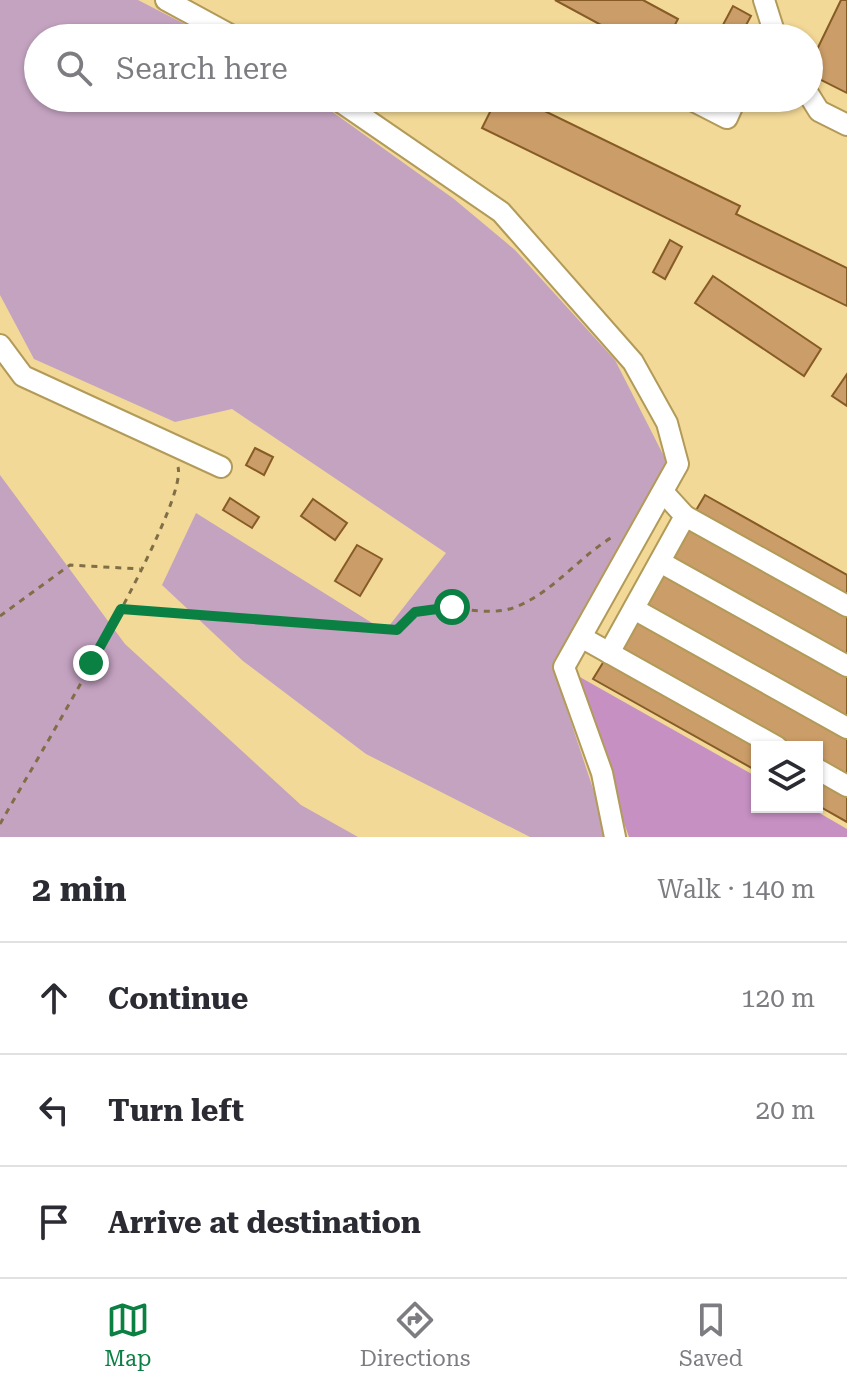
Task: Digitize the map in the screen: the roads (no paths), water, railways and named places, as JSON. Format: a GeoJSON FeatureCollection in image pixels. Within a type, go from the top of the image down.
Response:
{"type":"FeatureCollection","features":[{"type":"Feature","properties":{"kind":"lane"},"geometry":{"type":"LineString","coordinates":[[166,0],[210,24]]}},
{"type":"Feature","properties":{"kind":"lane"},"geometry":{"type":"LineString","coordinates":[[764,0],[768,24]]}},
{"type":"Feature","properties":{"kind":"lane"},"geometry":{"type":"LineString","coordinates":[[355,112],[501,212],[633,362],[667,423],[678,464],[564,667],[602,773],[615,837]]}},
{"type":"Feature","properties":{"kind":"lane"},"geometry":{"type":"LineString","coordinates":[[821,112],[847,125]]}},
{"type":"Feature","properties":{"kind":"lane"},"geometry":{"type":"LineString","coordinates":[[0,345],[23,376],[221,467]]}},
{"type":"Feature","properties":{"kind":"lane"},"geometry":{"type":"LineString","coordinates":[[664,493],[685,516],[847,606]]}},
{"type":"Feature","properties":{"kind":"lane"},"geometry":{"type":"LineString","coordinates":[[609,653],[685,516]]}},
{"type":"Feature","properties":{"kind":"lane"},"geometry":{"type":"LineString","coordinates":[[660,562],[847,666]]}},
{"type":"Feature","properties":{"kind":"lane"},"geometry":{"type":"LineString","coordinates":[[634,609],[847,728]]}},
{"type":"Feature","properties":{"kind":"lane"},"geometry":{"type":"LineString","coordinates":[[581,637],[766,741]]}},
{"type":"Feature","properties":{"kind":"lane"},"geometry":{"type":"LineString","coordinates":[[823,772],[847,786]]}}]}
